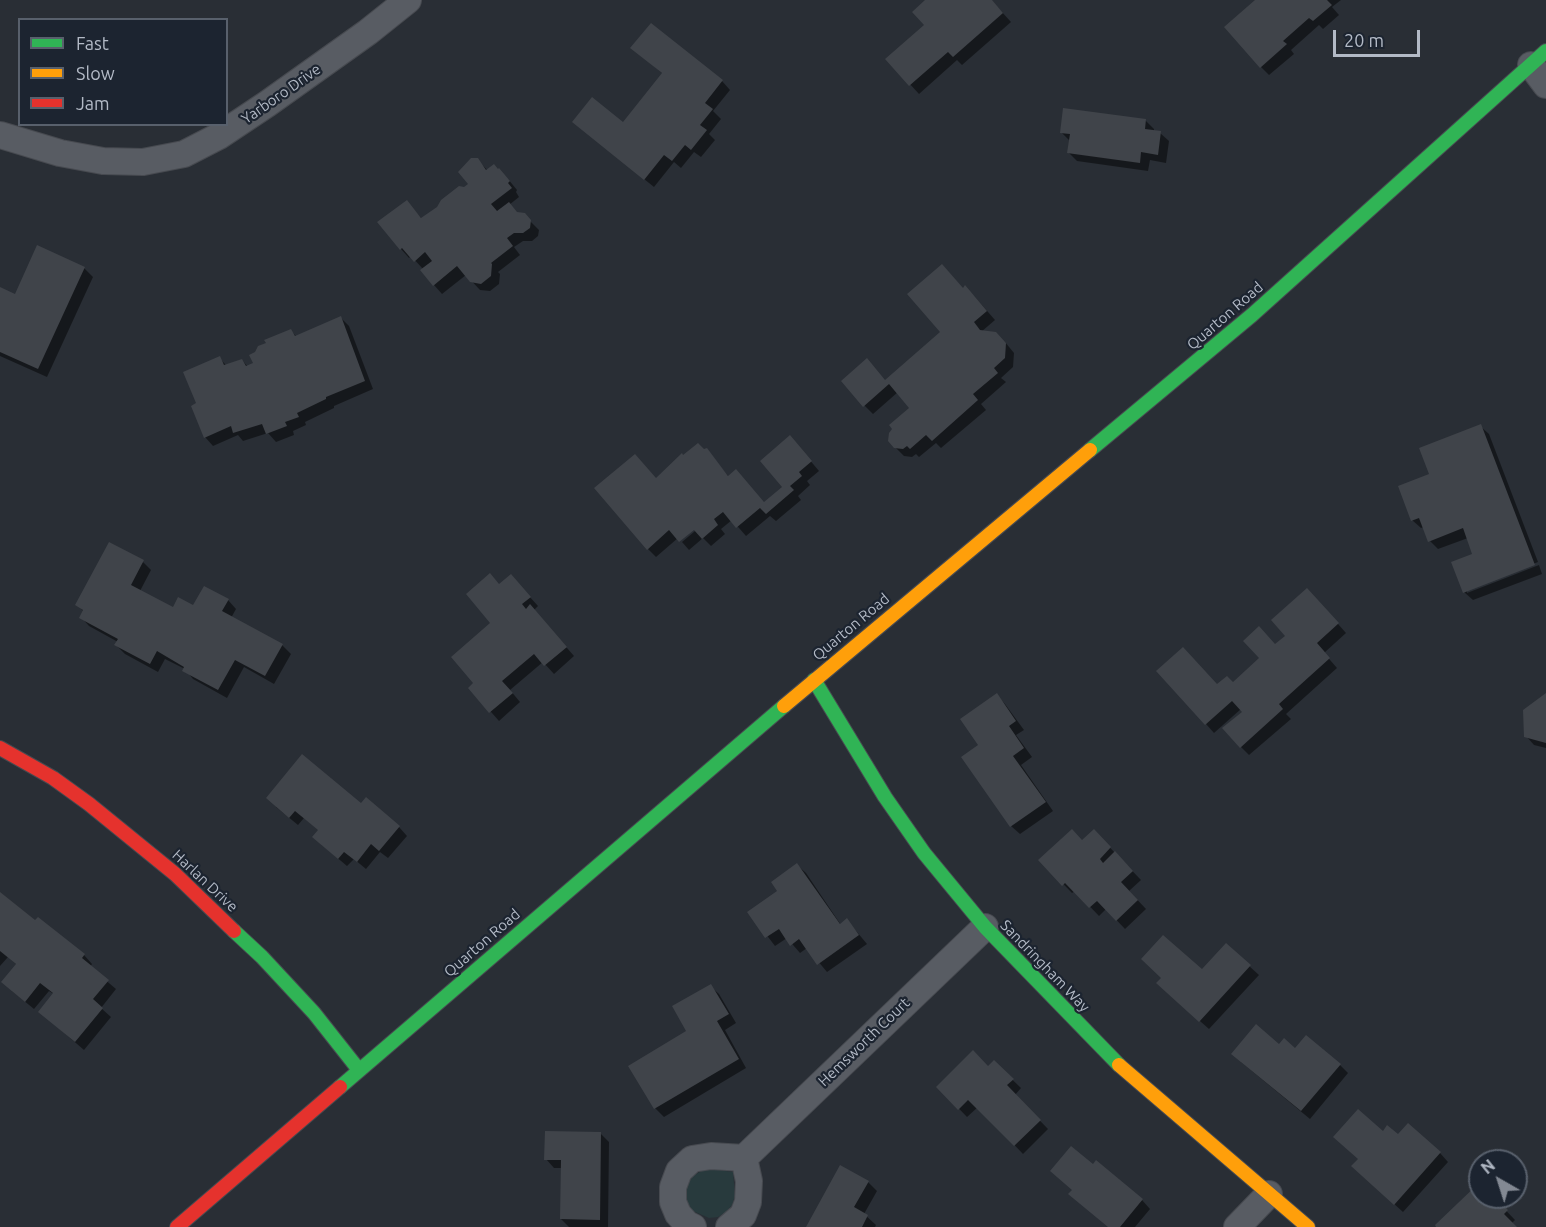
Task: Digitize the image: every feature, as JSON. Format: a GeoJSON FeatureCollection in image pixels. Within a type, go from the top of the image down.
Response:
{"type":"FeatureCollection","features":[{"type":"Feature","properties":{"kind":"street","name":"Yarboro Drive"},"geometry":{"type":"LineString","coordinates":[[0,135],[60,153],[103,161],[143,162],[184,154],[219,136],[267,104],[368,32],[408,0]]}},
{"type":"Feature","properties":{"kind":"street"},"geometry":{"type":"LineString","coordinates":[[1539,58],[1546,85]]}},
{"type":"Feature","properties":{"kind":"street","name":"Quarton Road"},"geometry":{"type":"LineString","coordinates":[[177,1227],[814,680],[1252,315],[1539,58]]}},
{"type":"Feature","properties":{"kind":"street","name":"Sandringham Way"},"geometry":{"type":"LineString","coordinates":[[814,680],[924,854],[984,927],[1110,1057],[1308,1227]]}},
{"type":"Feature","properties":{"kind":"street","name":"Harlan Drive"},"geometry":{"type":"LineString","coordinates":[[0,748],[53,778],[89,804],[175,874],[270,965],[314,1013],[359,1070]]}},
{"type":"Feature","properties":{"kind":"street","name":"Hemsworth Court"},"geometry":{"type":"LineString","coordinates":[[744,1158],[984,927]]}},
{"type":"Feature","properties":{"kind":"street"},"geometry":{"type":"LineString","coordinates":[[693,1227],[678,1214],[673,1202],[673,1187],[679,1171],[692,1159],[711,1156],[744,1158],[749,1182],[748,1202],[743,1215],[729,1227]]}},
{"type":"Feature","properties":{"kind":"street"},"geometry":{"type":"LineString","coordinates":[[1237,1227],[1269,1194]]}},
{"type":"Feature","properties":{"kind":"shaded area"},"geometry":{"type":"Polygon","coordinates":[[[711,1169],[733,1172],[735,1196],[726,1212],[718,1217],[709,1218],[693,1211],[686,1195],[687,1186],[692,1177],[701,1171],[711,1169]]]}},
{"type":"Feature","properties":{"kind":"building"},"geometry":{"type":"Polygon","coordinates":[[[925,0],[992,0],[1003,13],[953,57],[948,52],[909,86],[885,59],[924,25],[912,12],[925,0]]]}},
{"type":"Feature","properties":{"kind":"building"},"geometry":{"type":"Polygon","coordinates":[[[1255,0],[1327,0],[1332,5],[1313,21],[1309,18],[1283,41],[1287,44],[1260,68],[1224,27],[1255,0]]]}},
{"type":"Feature","properties":{"kind":"building"},"geometry":{"type":"Polygon","coordinates":[[[651,23],[723,80],[705,103],[713,109],[700,125],[707,130],[691,150],[685,145],[672,161],[664,155],[644,180],[572,122],[592,97],[623,122],[662,73],[630,48],[651,23]]]}},
{"type":"Feature","properties":{"kind":"building"},"geometry":{"type":"Polygon","coordinates":[[[1063,108],[1146,119],[1145,129],[1161,131],[1158,155],[1141,152],[1140,163],[1067,153],[1070,134],[1060,133],[1063,108]]]}},
{"type":"Feature","properties":{"kind":"building"},"geometry":{"type":"Polygon","coordinates":[[[471,158],[478,158],[486,170],[494,164],[510,181],[508,183],[512,188],[491,204],[497,211],[509,202],[517,212],[525,213],[531,220],[530,228],[507,238],[513,246],[491,263],[491,276],[481,284],[470,282],[457,266],[433,286],[420,270],[432,261],[425,252],[414,262],[402,248],[400,250],[377,222],[407,200],[421,218],[437,207],[441,200],[459,186],[464,187],[468,184],[458,172],[471,158]]]}},
{"type":"Feature","properties":{"kind":"building"},"geometry":{"type":"Polygon","coordinates":[[[37,245],[85,267],[38,369],[0,352],[0,287],[15,294],[37,245]]]}},
{"type":"Feature","properties":{"kind":"building"},"geometry":{"type":"Polygon","coordinates":[[[942,264],[963,288],[965,285],[987,311],[974,322],[980,330],[996,332],[1006,343],[1005,358],[994,368],[998,373],[973,394],[978,400],[932,441],[926,435],[910,449],[907,446],[903,449],[894,448],[888,441],[892,429],[889,425],[909,408],[889,384],[863,407],[841,381],[867,358],[885,380],[940,332],[907,294],[942,264]]]}},
{"type":"Feature","properties":{"kind":"building"},"geometry":{"type":"Polygon","coordinates":[[[341,316],[365,381],[326,397],[297,413],[299,417],[285,422],[287,426],[266,434],[262,424],[233,433],[231,426],[204,438],[191,406],[196,403],[183,372],[220,356],[224,365],[242,359],[246,366],[253,363],[249,355],[255,352],[258,346],[266,343],[264,340],[291,329],[295,336],[341,316]]]}},
{"type":"Feature","properties":{"kind":"building"},"geometry":{"type":"Polygon","coordinates":[[[1481,424],[1535,565],[1463,593],[1451,562],[1472,554],[1463,528],[1428,542],[1419,518],[1411,521],[1398,486],[1429,474],[1419,448],[1481,424]]]}},
{"type":"Feature","properties":{"kind":"building"},"geometry":{"type":"Polygon","coordinates":[[[790,435],[812,461],[799,472],[802,476],[790,486],[794,490],[766,514],[760,508],[736,528],[723,512],[714,519],[718,525],[702,539],[694,530],[679,542],[669,530],[647,550],[594,488],[635,454],[656,478],[682,453],[683,455],[698,443],[704,449],[707,448],[728,476],[736,469],[764,502],[782,487],[760,461],[790,435]]]}},
{"type":"Feature","properties":{"kind":"building"},"geometry":{"type":"Polygon","coordinates":[[[109,542],[144,560],[131,585],[173,607],[178,597],[193,605],[204,586],[229,599],[222,611],[283,644],[265,676],[235,660],[218,690],[182,671],[184,667],[157,651],[150,664],[114,645],[118,639],[79,618],[83,610],[75,605],[109,542]]]}},
{"type":"Feature","properties":{"kind":"building"},"geometry":{"type":"Polygon","coordinates":[[[490,573],[499,584],[511,574],[531,597],[522,604],[526,609],[530,604],[567,647],[544,666],[534,654],[502,681],[513,693],[489,713],[468,688],[473,683],[451,657],[490,623],[466,594],[490,573]]]}},
{"type":"Feature","properties":{"kind":"building"},"geometry":{"type":"Polygon","coordinates":[[[1307,588],[1339,623],[1317,643],[1330,658],[1279,704],[1283,709],[1240,748],[1222,728],[1242,712],[1232,701],[1205,725],[1156,671],[1183,647],[1217,684],[1227,676],[1233,682],[1259,658],[1243,641],[1259,626],[1275,644],[1285,636],[1271,620],[1307,588]]]}},
{"type":"Feature","properties":{"kind":"building"},"geometry":{"type":"Polygon","coordinates":[[[997,693],[1016,721],[1009,726],[1024,748],[1013,756],[1046,802],[1010,827],[961,757],[978,745],[960,719],[997,693]]]}},
{"type":"Feature","properties":{"kind":"building"},"geometry":{"type":"Polygon","coordinates":[[[1546,693],[1546,743],[1524,737],[1523,710],[1546,693]]]}},
{"type":"Feature","properties":{"kind":"building"},"geometry":{"type":"Polygon","coordinates":[[[302,754],[361,803],[366,797],[400,826],[379,851],[371,844],[357,862],[344,852],[338,859],[312,837],[318,830],[295,811],[289,818],[266,798],[302,754]]]}},
{"type":"Feature","properties":{"kind":"building"},"geometry":{"type":"Polygon","coordinates":[[[1072,829],[1082,840],[1094,829],[1111,847],[1100,859],[1103,863],[1115,851],[1133,871],[1121,882],[1138,900],[1116,921],[1097,901],[1089,908],[1065,883],[1062,886],[1038,860],[1072,829]]]}},
{"type":"Feature","properties":{"kind":"building"},"geometry":{"type":"Polygon","coordinates":[[[797,863],[840,924],[847,918],[859,935],[817,965],[799,939],[790,946],[779,929],[765,938],[747,912],[777,891],[771,882],[797,863]]]}},
{"type":"Feature","properties":{"kind":"building"},"geometry":{"type":"Polygon","coordinates":[[[0,892],[35,920],[38,917],[85,954],[82,958],[109,980],[93,999],[103,1008],[75,1042],[38,1012],[53,993],[40,983],[25,1002],[1,982],[16,964],[0,951],[0,892]]]}},
{"type":"Feature","properties":{"kind":"building"},"geometry":{"type":"Polygon","coordinates":[[[1163,935],[1202,969],[1226,943],[1251,965],[1199,1022],[1156,983],[1161,978],[1141,959],[1163,935]]]}},
{"type":"Feature","properties":{"kind":"building"},"geometry":{"type":"Polygon","coordinates":[[[711,984],[729,1014],[717,1021],[739,1059],[654,1109],[628,1066],[686,1031],[672,1006],[711,984]]]}},
{"type":"Feature","properties":{"kind":"building"},"geometry":{"type":"Polygon","coordinates":[[[1256,1024],[1279,1044],[1284,1038],[1295,1048],[1306,1035],[1341,1064],[1301,1111],[1231,1054],[1256,1024]]]}},
{"type":"Feature","properties":{"kind":"building"},"geometry":{"type":"Polygon","coordinates":[[[973,1050],[988,1066],[994,1060],[1014,1079],[1007,1085],[1041,1120],[1014,1146],[968,1100],[958,1110],[936,1087],[973,1050]]]}},
{"type":"Feature","properties":{"kind":"building"},"geometry":{"type":"Polygon","coordinates":[[[1358,1109],[1383,1131],[1387,1125],[1398,1134],[1408,1123],[1441,1152],[1394,1205],[1351,1166],[1358,1159],[1333,1137],[1358,1109]]]}},
{"type":"Feature","properties":{"kind":"building"},"geometry":{"type":"Polygon","coordinates":[[[545,1131],[601,1132],[600,1220],[560,1219],[561,1160],[544,1160],[545,1131]]]}},
{"type":"Feature","properties":{"kind":"building"},"geometry":{"type":"Polygon","coordinates":[[[1071,1146],[1093,1164],[1096,1160],[1143,1199],[1120,1227],[1108,1227],[1068,1194],[1072,1190],[1050,1171],[1071,1146]]]}},
{"type":"Feature","properties":{"kind":"building"},"geometry":{"type":"Polygon","coordinates":[[[840,1165],[869,1181],[854,1207],[868,1215],[862,1227],[806,1227],[840,1165]]]}},
{"type":"Feature","properties":{"kind":"building"},"geometry":{"type":"Polygon","coordinates":[[[1468,1193],[1468,1209],[1507,1209],[1504,1214],[1517,1227],[1436,1227],[1435,1225],[1468,1193]]]}},
{"type":"Feature","properties":{"kind":"traffic: fast"},"geometry":{"type":"LineString","coordinates":[[1090,450],[1252,315],[1546,51]]}},
{"type":"Feature","properties":{"kind":"traffic: fast"},"geometry":{"type":"LineString","coordinates":[[814,680],[885,797],[924,853],[985,927],[1119,1065]]}},
{"type":"Feature","properties":{"kind":"traffic: fast"},"geometry":{"type":"LineString","coordinates":[[340,1087],[784,706]]}},
{"type":"Feature","properties":{"kind":"traffic: fast"},"geometry":{"type":"LineString","coordinates":[[234,931],[262,957],[314,1013],[359,1070]]}},
{"type":"Feature","properties":{"kind":"traffic: slow"},"geometry":{"type":"LineString","coordinates":[[784,706],[1090,450]]}},
{"type":"Feature","properties":{"kind":"traffic: slow"},"geometry":{"type":"LineString","coordinates":[[1119,1065],[1308,1227]]}},
{"type":"Feature","properties":{"kind":"traffic: jam"},"geometry":{"type":"LineString","coordinates":[[0,748],[53,778],[89,804],[175,874],[234,931]]}},
{"type":"Feature","properties":{"kind":"traffic: jam"},"geometry":{"type":"LineString","coordinates":[[177,1227],[340,1087]]}}]}
